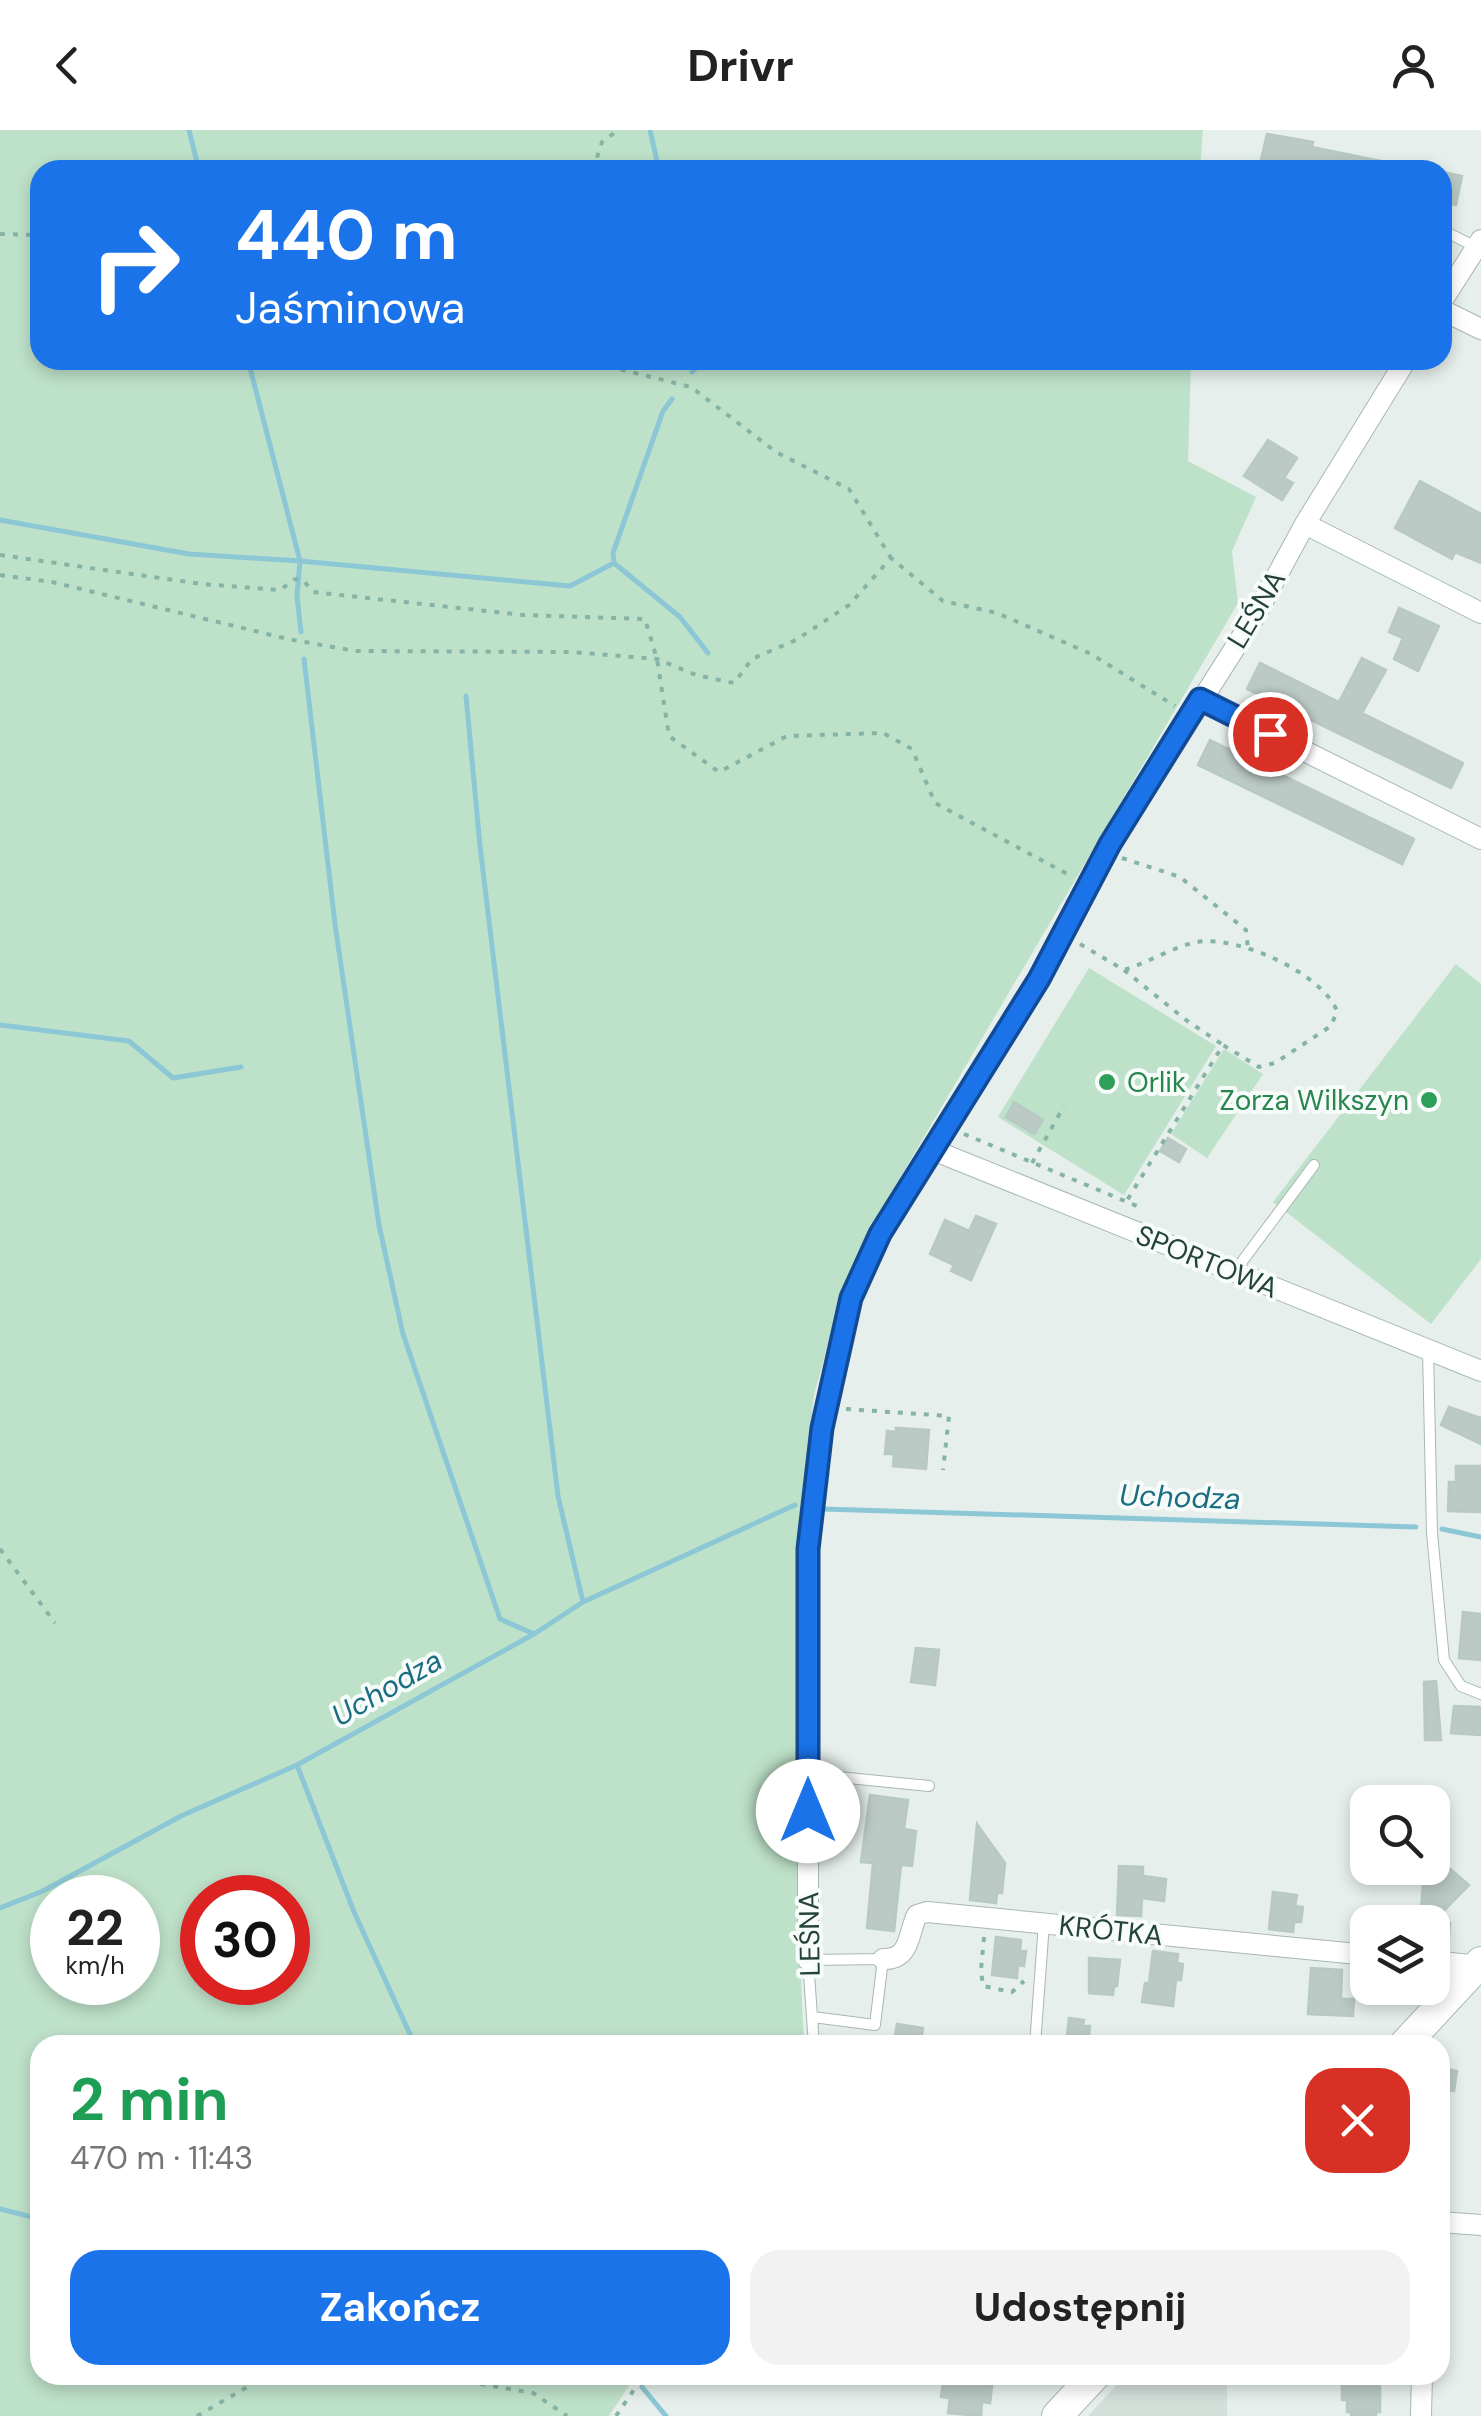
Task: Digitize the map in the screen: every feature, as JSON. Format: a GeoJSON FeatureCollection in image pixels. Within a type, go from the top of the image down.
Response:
{"type":"FeatureCollection","features":[{"type":"Feature","properties":{"kind":"street"},"geometry":{"type":"LineString","coordinates":[[1452,286],[1479,244]]}},
{"type":"Feature","properties":{"kind":"street"},"geometry":{"type":"LineString","coordinates":[[1452,315],[1481,329]]}},
{"type":"Feature","properties":{"kind":"street","name":"LEŚNA"},"geometry":{"type":"LineString","coordinates":[[808,1960],[808,1549],[826,1408],[851,1298],[880,1234],[1039,979],[1107,850],[1255,616],[1305,524],[1400,370]]}},
{"type":"Feature","properties":{"kind":"street"},"geometry":{"type":"LineString","coordinates":[[1305,524],[1481,613]]}},
{"type":"Feature","properties":{"kind":"street"},"geometry":{"type":"LineString","coordinates":[[1195,707],[1481,839]]}},
{"type":"Feature","properties":{"kind":"street","name":"SPORTOWA"},"geometry":{"type":"LineString","coordinates":[[933,1150],[1481,1371]]}},
{"type":"Feature","properties":{"kind":"street","name":"KRÓTKA"},"geometry":{"type":"LineString","coordinates":[[884,1959],[904,1952],[917,1915],[927,1912],[1350,1953]]}},
{"type":"Feature","properties":{"kind":"street"},"geometry":{"type":"LineString","coordinates":[[1450,1962],[1480,1964]]}},
{"type":"Feature","properties":{"kind":"street"},"geometry":{"type":"LineString","coordinates":[[1413,2035],[1480,1964]]}},
{"type":"Feature","properties":{"kind":"street"},"geometry":{"type":"LineString","coordinates":[[1450,2223],[1481,2225]]}},
{"type":"Feature","properties":{"kind":"street"},"geometry":{"type":"LineString","coordinates":[[1057,2416],[1086,2385]]}},
{"type":"Feature","properties":{"kind":"street"},"geometry":{"type":"LineString","coordinates":[[1421,2416],[1422,2385]]}},
{"type":"Feature","properties":{"kind":"lane"},"geometry":{"type":"LineString","coordinates":[[1452,234],[1479,244]]}},
{"type":"Feature","properties":{"kind":"lane"},"geometry":{"type":"LineString","coordinates":[[1234,1272],[1314,1165]]}},
{"type":"Feature","properties":{"kind":"lane"},"geometry":{"type":"LineString","coordinates":[[1428,1348],[1432,1533],[1444,1660],[1461,1686],[1481,1694]]}},
{"type":"Feature","properties":{"kind":"lane"},"geometry":{"type":"LineString","coordinates":[[808,1774],[929,1786]]}},
{"type":"Feature","properties":{"kind":"lane"},"geometry":{"type":"LineString","coordinates":[[1036,2035],[1044,1924]]}},
{"type":"Feature","properties":{"kind":"lane"},"geometry":{"type":"LineString","coordinates":[[808,1960],[884,1959],[875,2025],[813,2017]]}},
{"type":"Feature","properties":{"kind":"lane","name":"LEŚNA"},"geometry":{"type":"LineString","coordinates":[[808,1960],[814,2035]]}},
{"type":"Feature","properties":{"kind":"path"},"geometry":{"type":"LineString","coordinates":[[597,160],[602,142],[618,130]]}},
{"type":"Feature","properties":{"kind":"path"},"geometry":{"type":"LineString","coordinates":[[0,234],[30,235]]}},
{"type":"Feature","properties":{"kind":"path"},"geometry":{"type":"LineString","coordinates":[[623,370],[691,387],[776,452],[850,490],[891,558],[943,601],[997,613],[1091,654],[1195,707]]}},
{"type":"Feature","properties":{"kind":"path"},"geometry":{"type":"LineString","coordinates":[[0,555],[202,584],[280,590],[294,579],[304,580],[313,592],[523,615],[645,619],[657,659],[669,736],[719,772],[787,736],[883,733],[912,749],[934,803],[1088,886]]}},
{"type":"Feature","properties":{"kind":"path"},"geometry":{"type":"LineString","coordinates":[[0,575],[52,582],[288,639],[355,651],[572,652],[657,659],[696,675],[734,683],[752,659],[796,640],[850,605],[891,558]]}},
{"type":"Feature","properties":{"kind":"path"},"geometry":{"type":"LineString","coordinates":[[1107,850],[1133,864],[1147,864],[1180,877],[1246,930],[1248,949]]}},
{"type":"Feature","properties":{"kind":"path"},"geometry":{"type":"LineString","coordinates":[[1063,934],[1124,970],[1186,1020],[1259,1067],[1275,1062],[1331,1026],[1338,1012],[1334,1003],[1300,971],[1248,949],[1213,942],[1197,942],[1124,970]]}},
{"type":"Feature","properties":{"kind":"path"},"geometry":{"type":"LineString","coordinates":[[1126,1202],[1223,1044]]}},
{"type":"Feature","properties":{"kind":"path"},"geometry":{"type":"LineString","coordinates":[[1032,1162],[1064,1106]]}},
{"type":"Feature","properties":{"kind":"path"},"geometry":{"type":"LineString","coordinates":[[947,1127],[1144,1209]]}},
{"type":"Feature","properties":{"kind":"path"},"geometry":{"type":"LineString","coordinates":[[826,1408],[948,1416],[943,1470]]}},
{"type":"Feature","properties":{"kind":"path"},"geometry":{"type":"LineString","coordinates":[[0,1549],[55,1623]]}},
{"type":"Feature","properties":{"kind":"path"},"geometry":{"type":"LineString","coordinates":[[986,1918],[983,1986],[1012,1992],[1025,1980]]}},
{"type":"Feature","properties":{"kind":"path"},"geometry":{"type":"LineString","coordinates":[[197,2416],[251,2385]]}},
{"type":"Feature","properties":{"kind":"path"},"geometry":{"type":"LineString","coordinates":[[487,2385],[534,2393],[566,2416]]}},
{"type":"Feature","properties":{"kind":"path"},"geometry":{"type":"LineString","coordinates":[[616,2416],[637,2385]]}},
{"type":"Feature","properties":{"kind":"shaded area"},"geometry":{"type":"Polygon","coordinates":[[[1117,2385],[1227,2385],[1227,2416],[1088,2416],[1117,2385]]]}},
{"type":"Feature","properties":{"kind":"green space"},"geometry":{"type":"Polygon","coordinates":[[[0,130],[1203,130],[1201,160],[30,160],[30,370],[1191,370],[1188,461],[1256,497],[1232,551],[1238,603],[871,1227],[839,1305],[814,1395],[801,1515],[797,1891],[804,2035],[30,2035],[30,2385],[629,2385],[609,2416],[0,2416],[0,130]]]}},
{"type":"Feature","properties":{"kind":"green space","name":"Zorza Wilkszyn"},"geometry":{"type":"Polygon","coordinates":[[[1456,964],[1481,984],[1481,1259],[1431,1324],[1273,1202],[1456,964]]]}},
{"type":"Feature","properties":{"kind":"green space","name":"Orlik"},"geometry":{"type":"Polygon","coordinates":[[[1089,968],[1216,1046],[1124,1195],[998,1117],[1089,968]]]}},
{"type":"Feature","properties":{"kind":"green space"},"geometry":{"type":"Polygon","coordinates":[[[1224,1049],[1263,1074],[1207,1158],[1171,1134],[1224,1049]]]}},
{"type":"Feature","properties":{"kind":"building"},"geometry":{"type":"Polygon","coordinates":[[[1267,134],[1375,160],[1261,160],[1267,134]]]}},
{"type":"Feature","properties":{"kind":"building"},"geometry":{"type":"Polygon","coordinates":[[[1452,174],[1462,176],[1456,205],[1452,204],[1452,174]]]}},
{"type":"Feature","properties":{"kind":"building"},"geometry":{"type":"Polygon","coordinates":[[[1268,440],[1297,458],[1284,478],[1293,483],[1282,500],[1244,476],[1268,440]]]}},
{"type":"Feature","properties":{"kind":"building"},"geometry":{"type":"Polygon","coordinates":[[[1420,481],[1481,514],[1481,563],[1455,552],[1452,559],[1395,528],[1420,481]]]}},
{"type":"Feature","properties":{"kind":"building"},"geometry":{"type":"Polygon","coordinates":[[[1399,608],[1439,626],[1418,671],[1394,659],[1403,638],[1389,632],[1399,608]]]}},
{"type":"Feature","properties":{"kind":"building"},"geometry":{"type":"Polygon","coordinates":[[[1362,658],[1386,670],[1362,713],[1463,763],[1451,788],[1247,689],[1260,663],[1339,702],[1362,658]]]}},
{"type":"Feature","properties":{"kind":"building"},"geometry":{"type":"Polygon","coordinates":[[[1210,740],[1414,839],[1402,864],[1198,765],[1210,740]]]}},
{"type":"Feature","properties":{"kind":"building"},"geometry":{"type":"Polygon","coordinates":[[[1014,1102],[1043,1120],[1034,1134],[1006,1117],[1014,1102]]]}},
{"type":"Feature","properties":{"kind":"building"},"geometry":{"type":"Polygon","coordinates":[[[1168,1138],[1186,1149],[1179,1162],[1160,1151],[1168,1138]]]}},
{"type":"Feature","properties":{"kind":"building"},"geometry":{"type":"Polygon","coordinates":[[[976,1216],[996,1224],[971,1280],[951,1271],[954,1265],[930,1254],[945,1220],[969,1231],[976,1216]]]}},
{"type":"Feature","properties":{"kind":"building"},"geometry":{"type":"Polygon","coordinates":[[[1449,1407],[1481,1418],[1481,1444],[1441,1425],[1449,1407]]]}},
{"type":"Feature","properties":{"kind":"building"},"geometry":{"type":"Polygon","coordinates":[[[896,1428],[929,1430],[926,1469],[893,1466],[894,1454],[885,1454],[887,1431],[896,1432],[896,1428]]]}},
{"type":"Feature","properties":{"kind":"building"},"geometry":{"type":"Polygon","coordinates":[[[1456,1466],[1480,1466],[1481,1512],[1448,1511],[1449,1482],[1456,1482],[1456,1466]]]}},
{"type":"Feature","properties":{"kind":"building"},"geometry":{"type":"Polygon","coordinates":[[[1463,1612],[1481,1614],[1481,1660],[1459,1658],[1463,1612]]]}},
{"type":"Feature","properties":{"kind":"building"},"geometry":{"type":"Polygon","coordinates":[[[916,1648],[939,1650],[935,1685],[911,1682],[916,1648]]]}},
{"type":"Feature","properties":{"kind":"building"},"geometry":{"type":"Polygon","coordinates":[[[1436,1681],[1441,1740],[1425,1740],[1424,1682],[1436,1681]]]}},
{"type":"Feature","properties":{"kind":"building"},"geometry":{"type":"Polygon","coordinates":[[[1454,1706],[1481,1707],[1481,1735],[1451,1733],[1454,1706]]]}},
{"type":"Feature","properties":{"kind":"building"},"geometry":{"type":"Polygon","coordinates":[[[870,1795],[908,1800],[904,1829],[916,1831],[912,1866],[901,1865],[894,1931],[867,1928],[873,1863],[861,1862],[870,1795]]]}},
{"type":"Feature","properties":{"kind":"building"},"geometry":{"type":"Polygon","coordinates":[[[977,1824],[1005,1863],[1002,1893],[997,1893],[996,1903],[970,1900],[977,1824]]]}},
{"type":"Feature","properties":{"kind":"building"},"geometry":{"type":"Polygon","coordinates":[[[1119,1866],[1143,1867],[1143,1876],[1166,1879],[1164,1901],[1142,1898],[1141,1916],[1117,1915],[1119,1866]]]}},
{"type":"Feature","properties":{"kind":"building"},"geometry":{"type":"Polygon","coordinates":[[[1450,1869],[1469,1885],[1450,1905],[1421,1905],[1423,1885],[1450,1885],[1450,1869]]]}},
{"type":"Feature","properties":{"kind":"building"},"geometry":{"type":"Polygon","coordinates":[[[1273,1892],[1297,1895],[1295,1906],[1303,1907],[1301,1922],[1294,1922],[1293,1932],[1269,1929],[1273,1892]]]}},
{"type":"Feature","properties":{"kind":"building"},"geometry":{"type":"Polygon","coordinates":[[[996,1937],[1021,1940],[1020,1951],[1026,1951],[1024,1966],[1018,1965],[1017,1978],[992,1975],[996,1937]]]}},
{"type":"Feature","properties":{"kind":"building"},"geometry":{"type":"Polygon","coordinates":[[[1153,1951],[1178,1954],[1177,1963],[1183,1964],[1181,1980],[1176,1980],[1173,2006],[1142,2002],[1153,1951]]]}},
{"type":"Feature","properties":{"kind":"building"},"geometry":{"type":"Polygon","coordinates":[[[1089,1958],[1120,1960],[1113,1995],[1089,1993],[1089,1958]]]}},
{"type":"Feature","properties":{"kind":"building"},"geometry":{"type":"Polygon","coordinates":[[[1311,1968],[1342,1970],[1341,1999],[1350,1999],[1353,2016],[1308,2014],[1311,1968]]]}},
{"type":"Feature","properties":{"kind":"building"},"geometry":{"type":"Polygon","coordinates":[[[1069,2018],[1084,2020],[1083,2026],[1090,2026],[1089,2035],[1067,2035],[1069,2018]]]}},
{"type":"Feature","properties":{"kind":"building"},"geometry":{"type":"Polygon","coordinates":[[[897,2024],[923,2028],[922,2035],[895,2035],[897,2024]]]}},
{"type":"Feature","properties":{"kind":"building"},"geometry":{"type":"Polygon","coordinates":[[[1450,2070],[1457,2071],[1454,2091],[1450,2090],[1450,2070]]]}},
{"type":"Feature","properties":{"kind":"building"},"geometry":{"type":"Polygon","coordinates":[[[943,2385],[992,2386],[990,2403],[982,2402],[981,2416],[948,2413],[950,2398],[941,2397],[943,2385]]]}},
{"type":"Feature","properties":{"kind":"building"},"geometry":{"type":"Polygon","coordinates":[[[1342,2385],[1380,2385],[1380,2412],[1376,2416],[1351,2416],[1347,2400],[1342,2400],[1342,2385]]]}},
{"type":"Feature","properties":{"kind":"waterway"},"geometry":{"type":"LineString","coordinates":[[189,130],[196,160]]}},
{"type":"Feature","properties":{"kind":"waterway"},"geometry":{"type":"LineString","coordinates":[[650,130],[657,160]]}},
{"type":"Feature","properties":{"kind":"waterway"},"geometry":{"type":"LineString","coordinates":[[251,370],[300,561],[570,586],[614,563]]}},
{"type":"Feature","properties":{"kind":"waterway"},"geometry":{"type":"LineString","coordinates":[[672,399],[663,411],[613,553],[614,563],[680,617],[708,653]]}},
{"type":"Feature","properties":{"kind":"waterway"},"geometry":{"type":"LineString","coordinates":[[0,520],[189,554],[300,561],[297,596],[301,632]]}},
{"type":"Feature","properties":{"kind":"waterway"},"geometry":{"type":"LineString","coordinates":[[304,659],[335,924],[379,1225],[403,1334],[500,1619],[534,1634]]}},
{"type":"Feature","properties":{"kind":"waterway"},"geometry":{"type":"LineString","coordinates":[[466,696],[480,846],[558,1496],[583,1602]]}},
{"type":"Feature","properties":{"kind":"waterway"},"geometry":{"type":"LineString","coordinates":[[0,1025],[129,1041],[173,1078],[241,1067]]}},
{"type":"Feature","properties":{"kind":"waterway","name":"Uchodza"},"geometry":{"type":"LineString","coordinates":[[0,1908],[43,1891],[181,1816],[297,1765],[534,1634],[583,1602],[795,1505]]}},
{"type":"Feature","properties":{"kind":"waterway","name":"Uchodza"},"geometry":{"type":"LineString","coordinates":[[823,1509],[1416,1527]]}},
{"type":"Feature","properties":{"kind":"waterway","name":"Uchodza"},"geometry":{"type":"LineString","coordinates":[[1442,1529],[1481,1537]]}},
{"type":"Feature","properties":{"kind":"waterway"},"geometry":{"type":"LineString","coordinates":[[297,1765],[354,1912],[410,2035]]}},
{"type":"Feature","properties":{"kind":"waterway"},"geometry":{"type":"LineString","coordinates":[[0,2209],[30,2216]]}},
{"type":"Feature","properties":{"kind":"waterway"},"geometry":{"type":"LineString","coordinates":[[642,2387],[666,2416]]}},
{"type":"Feature","properties":{"kind":"place","name":"Orlik"},"geometry":{"type":"Point","coordinates":[1107,1082]}},
{"type":"Feature","properties":{"kind":"place","name":"Zorza Wilkszyn"},"geometry":{"type":"Point","coordinates":[1429,1100]}},
{"type":"Feature","properties":{"kind":"route"},"geometry":{"type":"LineString","coordinates":[[808,1811],[808,1549],[812,1496],[822,1428],[851,1298],[880,1234],[1039,979],[1110,844],[1200,699],[1270,734]]}}]}
